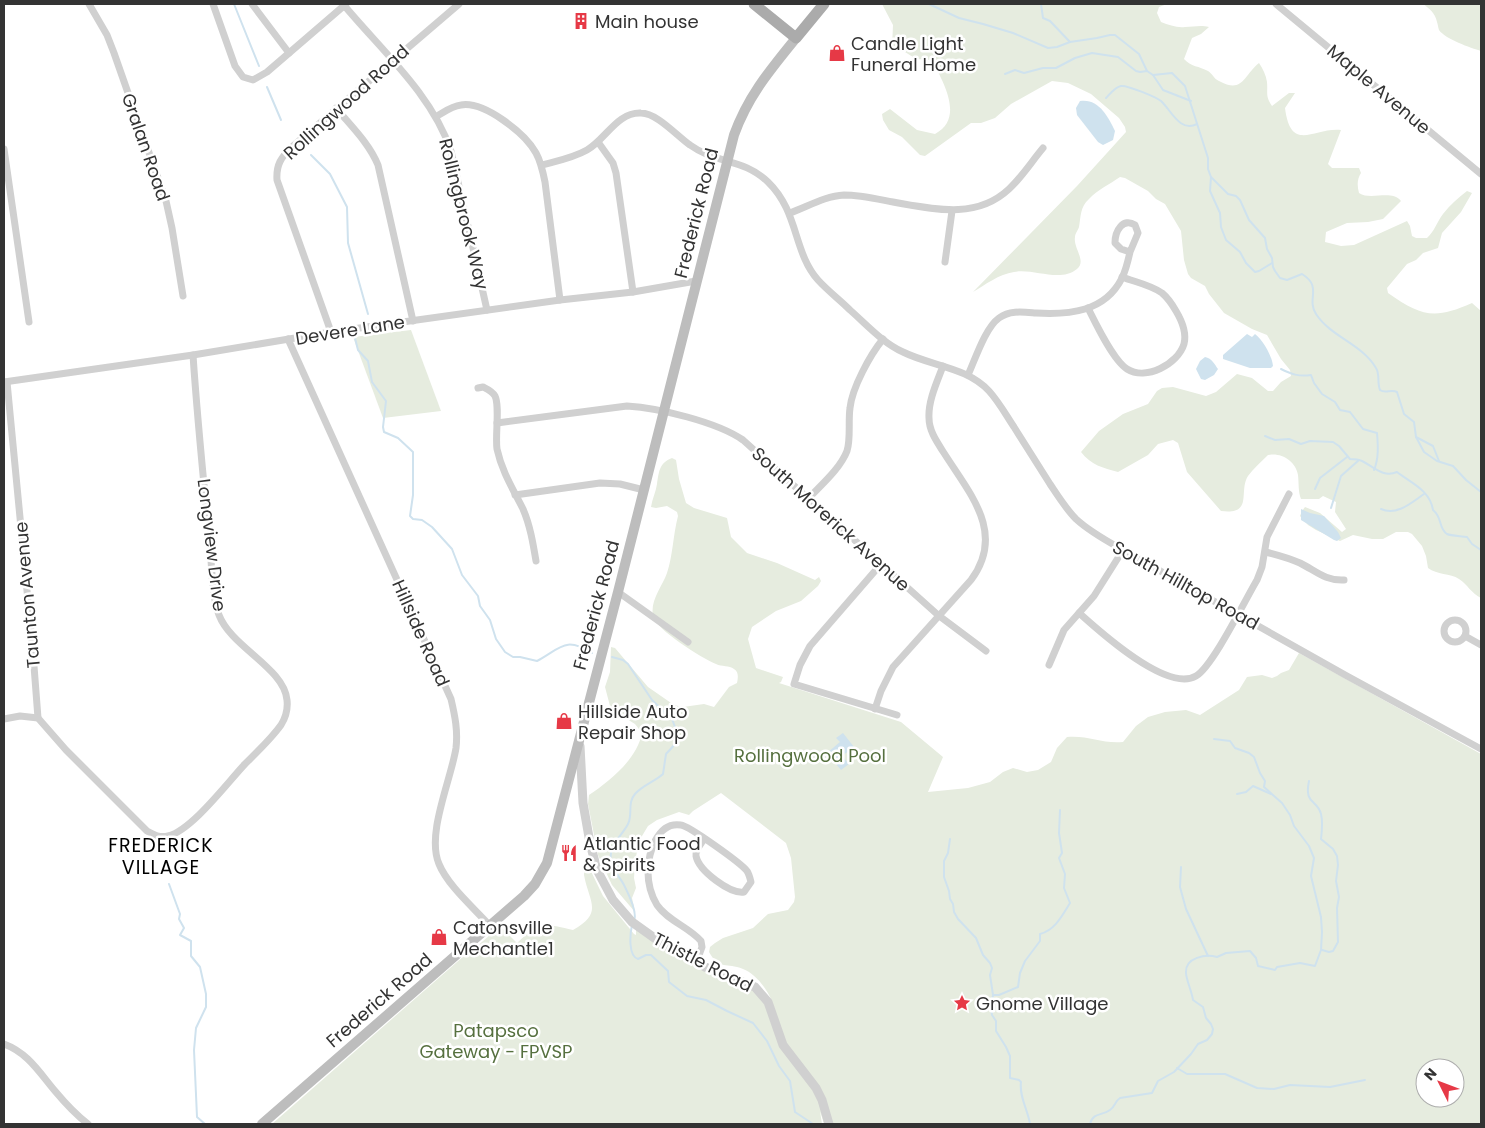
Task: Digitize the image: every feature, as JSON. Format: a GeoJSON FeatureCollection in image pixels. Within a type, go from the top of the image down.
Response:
{"type":"FeatureCollection","features":[{"type":"Feature","properties":{"kind":"main road"},"geometry":{"type":"LineString","coordinates":[[754,4],[796,38]]}},
{"type":"Feature","properties":{"kind":"main road","name":"Frederick Road"},"geometry":{"type":"LineString","coordinates":[[262,1124],[524,896],[535,884],[547,863],[664,412],[726,161],[738,125],[750,98],[769,71],[824,4]]}},
{"type":"Feature","properties":{"kind":"street","name":"Gralan Road"},"geometry":{"type":"LineString","coordinates":[[89,4],[107,35],[166,202],[183,296]]}},
{"type":"Feature","properties":{"kind":"street"},"geometry":{"type":"LineString","coordinates":[[214,4],[234,66],[248,80],[260,78],[344,4]]}},
{"type":"Feature","properties":{"kind":"street"},"geometry":{"type":"LineString","coordinates":[[252,4],[289,53]]}},
{"type":"Feature","properties":{"kind":"street","name":"Rollingbrook Way"},"geometry":{"type":"LineString","coordinates":[[344,4],[415,87],[437,116],[452,151],[487,310]]}},
{"type":"Feature","properties":{"kind":"street","name":"Rollingwood Road"},"geometry":{"type":"LineString","coordinates":[[331,332],[277,180],[276,172],[280,160],[284,154],[336,108],[459,4]]}},
{"type":"Feature","properties":{"kind":"street","name":"Maple Avenue"},"geometry":{"type":"LineString","coordinates":[[1276,4],[1481,174]]}},
{"type":"Feature","properties":{"kind":"street"},"geometry":{"type":"LineString","coordinates":[[437,116],[462,104],[480,108],[511,125],[530,144],[542,165],[560,300]]}},
{"type":"Feature","properties":{"kind":"street"},"geometry":{"type":"LineString","coordinates":[[336,108],[374,154],[378,165],[413,320]]}},
{"type":"Feature","properties":{"kind":"street","name":"South Hilltop Road"},"geometry":{"type":"LineString","coordinates":[[598,142],[622,118],[627,115],[643,112],[658,119],[699,151],[749,168],[775,190],[790,213],[801,248],[812,272],[819,282],[883,340],[903,353],[968,375],[982,384],[997,401],[1073,516],[1096,534],[1123,550],[1481,749]]}},
{"type":"Feature","properties":{"kind":"street"},"geometry":{"type":"LineString","coordinates":[[542,165],[579,154],[598,142],[613,163],[616,173],[633,292]]}},
{"type":"Feature","properties":{"kind":"street"},"geometry":{"type":"LineString","coordinates":[[790,213],[826,199],[845,195],[937,210],[975,208],[998,197],[1013,184],[1043,148]]}},
{"type":"Feature","properties":{"kind":"street"},"geometry":{"type":"LineString","coordinates":[[4,149],[29,322]]}},
{"type":"Feature","properties":{"kind":"street"},"geometry":{"type":"LineString","coordinates":[[946,262],[952,210]]}},
{"type":"Feature","properties":{"kind":"street"},"geometry":{"type":"LineString","coordinates":[[968,375],[990,328],[998,318],[1005,314],[1018,312],[1061,314],[1078,312],[1088,308],[1108,295],[1118,285],[1130,252]]}},
{"type":"Feature","properties":{"kind":"street"},"geometry":{"type":"LineString","coordinates":[[1088,308],[1116,358],[1127,369],[1142,374],[1148,373],[1177,356],[1184,342],[1185,334],[1180,318],[1170,302],[1160,292],[1122,278]]}},
{"type":"Feature","properties":{"kind":"street","name":"Devere Lane"},"geometry":{"type":"LineString","coordinates":[[5,382],[193,355],[413,320],[633,292],[696,281]]}},
{"type":"Feature","properties":{"kind":"street","name":"Hillside Road"},"geometry":{"type":"LineString","coordinates":[[288,339],[451,700],[456,726],[456,750],[438,825],[435,841],[436,854],[438,863],[448,880],[490,926]]}},
{"type":"Feature","properties":{"kind":"street"},"geometry":{"type":"LineString","coordinates":[[808,499],[837,467],[846,452],[850,406],[867,362],[883,340]]}},
{"type":"Feature","properties":{"kind":"street","name":"Longview Drive"},"geometry":{"type":"LineString","coordinates":[[38,718],[66,750],[147,831],[156,836],[163,837],[170,836],[201,812],[274,732],[286,716],[285,691],[280,683],[269,670],[233,638],[226,629],[216,604],[193,355]]}},
{"type":"Feature","properties":{"kind":"street"},"geometry":{"type":"LineString","coordinates":[[875,709],[893,667],[977,572],[984,555],[986,533],[981,514],[936,442],[930,426],[929,408],[943,366]]}},
{"type":"Feature","properties":{"kind":"street","name":"Taunton Avenue"},"geometry":{"type":"LineString","coordinates":[[5,382],[38,718]]}},
{"type":"Feature","properties":{"kind":"street"},"geometry":{"type":"LineString","coordinates":[[478,388],[483,387],[490,390],[496,397],[497,447],[508,484],[528,524],[536,561]]}},
{"type":"Feature","properties":{"kind":"street","name":"South Morerick Avenue"},"geometry":{"type":"LineString","coordinates":[[497,423],[627,406],[664,412],[718,426],[734,434],[938,615],[986,651]]}},
{"type":"Feature","properties":{"kind":"street"},"geometry":{"type":"LineString","coordinates":[[515,495],[600,483],[620,484],[644,490]]}},
{"type":"Feature","properties":{"kind":"street"},"geometry":{"type":"LineString","coordinates":[[1078,613],[1106,638],[1133,657],[1168,676],[1185,679],[1194,677],[1208,666],[1257,580],[1266,552],[1267,537],[1289,494]]}},
{"type":"Feature","properties":{"kind":"street"},"geometry":{"type":"LineString","coordinates":[[1049,665],[1064,630],[1102,585],[1123,550]]}},
{"type":"Feature","properties":{"kind":"street"},"geometry":{"type":"LineString","coordinates":[[1266,552],[1300,563],[1328,579],[1344,580]]}},
{"type":"Feature","properties":{"kind":"street"},"geometry":{"type":"LineString","coordinates":[[882,564],[810,646],[800,665],[794,684],[897,715]]}},
{"type":"Feature","properties":{"kind":"street"},"geometry":{"type":"LineString","coordinates":[[618,592],[688,642]]}},
{"type":"Feature","properties":{"kind":"street"},"geometry":{"type":"LineString","coordinates":[[1465,636],[1481,645]]}},
{"type":"Feature","properties":{"kind":"street"},"geometry":{"type":"LineString","coordinates":[[4,719],[20,716],[38,718]]}},
{"type":"Feature","properties":{"kind":"street","name":"Thistle Road"},"geometry":{"type":"LineString","coordinates":[[579,740],[583,803],[593,858],[597,870],[613,900],[634,923],[660,942],[722,974],[756,986],[768,1002],[783,1044],[816,1088],[822,1100],[829,1124]]}},
{"type":"Feature","properties":{"kind":"street"},"geometry":{"type":"LineString","coordinates":[[696,962],[702,947],[701,941],[662,911],[651,892],[648,872],[654,843],[662,830],[668,826],[682,824],[704,839],[747,871],[751,882],[744,892],[734,891],[723,885],[705,870],[698,861],[697,851],[704,839]]}},
{"type":"Feature","properties":{"kind":"street"},"geometry":{"type":"LineString","coordinates":[[4,1044],[19,1051],[28,1058],[71,1110],[88,1124]]}},
{"type":"Feature","properties":{"kind":"green space"},"geometry":{"type":"Polygon","coordinates":[[[882,4],[1167,4],[1159,7],[1157,13],[1161,22],[1179,27],[1209,27],[1201,34],[1192,38],[1184,59],[1187,62],[1208,71],[1219,81],[1233,85],[1242,82],[1259,63],[1266,77],[1268,97],[1272,106],[1289,93],[1295,93],[1285,108],[1292,130],[1298,134],[1305,135],[1341,130],[1328,164],[1332,168],[1359,168],[1361,173],[1358,183],[1359,193],[1369,196],[1392,196],[1401,201],[1383,219],[1347,223],[1326,232],[1325,242],[1341,246],[1354,245],[1407,221],[1412,236],[1427,238],[1451,205],[1467,191],[1472,193],[1461,212],[1442,233],[1438,248],[1423,253],[1416,260],[1407,264],[1387,288],[1388,293],[1419,311],[1428,313],[1447,312],[1472,303],[1481,311],[1481,598],[1459,579],[1428,568],[1422,546],[1408,532],[1396,532],[1383,539],[1353,535],[1340,541],[1308,525],[1300,516],[1305,507],[1320,513],[1342,532],[1346,529],[1335,512],[1336,502],[1323,496],[1319,499],[1301,499],[1297,470],[1283,456],[1268,455],[1255,468],[1245,482],[1241,506],[1231,511],[1221,511],[1187,472],[1178,443],[1173,440],[1158,444],[1148,455],[1118,472],[1089,460],[1081,452],[1099,431],[1123,414],[1148,404],[1157,391],[1162,388],[1173,387],[1206,396],[1216,392],[1237,374],[1252,378],[1268,391],[1273,391],[1281,382],[1291,376],[1290,370],[1267,335],[1224,313],[1205,286],[1191,278],[1184,260],[1181,231],[1165,204],[1148,191],[1125,178],[1120,177],[1100,190],[1084,205],[1079,227],[1075,235],[1081,262],[1077,269],[1063,275],[1021,271],[1008,273],[973,292],[1077,186],[1126,132],[1125,127],[1119,118],[1091,94],[1068,83],[1052,81],[1011,104],[995,118],[981,123],[971,123],[925,156],[920,155],[902,137],[889,130],[882,114],[890,109],[917,130],[935,134],[944,127],[949,119],[949,99],[932,60],[916,59],[892,47],[893,25],[882,4]]]}},
{"type":"Feature","properties":{"kind":"green space"},"geometry":{"type":"Polygon","coordinates":[[[1423,4],[1481,4],[1481,51],[1458,43],[1442,33],[1439,30],[1434,14],[1423,4]]]}},
{"type":"Feature","properties":{"kind":"green space"},"geometry":{"type":"Polygon","coordinates":[[[411,330],[441,411],[383,418],[353,337],[411,330]]]}},
{"type":"Feature","properties":{"kind":"green space"},"geometry":{"type":"Polygon","coordinates":[[[672,458],[676,460],[686,503],[694,508],[727,518],[731,537],[747,553],[777,563],[815,580],[819,577],[821,581],[801,601],[776,611],[752,627],[748,639],[756,668],[783,677],[779,683],[901,722],[943,757],[928,792],[968,788],[990,782],[1003,772],[1013,768],[1027,772],[1038,770],[1051,762],[1057,748],[1067,737],[1123,742],[1136,726],[1148,717],[1165,712],[1186,710],[1200,715],[1239,690],[1247,677],[1262,675],[1272,678],[1289,670],[1299,653],[1481,754],[1481,1124],[824,1124],[820,1111],[822,1124],[272,1124],[498,928],[503,929],[517,943],[537,927],[548,925],[573,930],[583,924],[591,912],[592,906],[584,875],[585,859],[603,896],[634,934],[636,935],[636,929],[754,990],[766,1006],[772,1001],[767,991],[752,974],[737,967],[720,964],[709,952],[710,947],[723,938],[753,928],[768,914],[788,910],[794,902],[791,858],[786,843],[721,793],[689,815],[679,812],[657,820],[648,826],[639,841],[635,862],[634,878],[636,888],[632,898],[635,912],[612,885],[598,855],[588,804],[589,795],[614,776],[629,760],[635,752],[642,733],[635,724],[617,713],[610,706],[605,687],[610,672],[611,647],[615,648],[648,687],[674,705],[683,707],[704,704],[714,707],[729,687],[737,683],[738,675],[736,670],[716,664],[691,650],[670,636],[656,622],[653,616],[653,604],[669,566],[678,516],[677,512],[667,506],[651,507],[660,468],[664,462],[672,458]]]}},
{"type":"Feature","properties":{"kind":"water"},"geometry":{"type":"Polygon","coordinates":[[[1080,101],[1092,102],[1102,109],[1115,131],[1113,140],[1103,145],[1098,142],[1077,115],[1076,108],[1080,101]]]}},
{"type":"Feature","properties":{"kind":"water"},"geometry":{"type":"Polygon","coordinates":[[[1247,334],[1252,337],[1255,334],[1264,344],[1272,362],[1273,366],[1271,368],[1250,368],[1223,359],[1223,355],[1247,334]]]}},
{"type":"Feature","properties":{"kind":"water"},"geometry":{"type":"Polygon","coordinates":[[[1205,357],[1211,360],[1218,369],[1214,375],[1205,380],[1201,379],[1196,369],[1200,361],[1205,357]]]}},
{"type":"Feature","properties":{"kind":"water"},"geometry":{"type":"Polygon","coordinates":[[[1301,509],[1324,516],[1341,538],[1337,541],[1334,540],[1301,520],[1301,509]]]}},
{"type":"Feature","properties":{"kind":"water"},"geometry":{"type":"Polygon","coordinates":[[[843,733],[854,747],[842,756],[849,764],[841,770],[827,753],[840,742],[836,738],[843,733]]]}},
{"type":"Feature","properties":{"kind":"waterway"},"geometry":{"type":"LineString","coordinates":[[234,4],[259,66]]}},
{"type":"Feature","properties":{"kind":"waterway"},"geometry":{"type":"LineString","coordinates":[[929,4],[959,18],[1013,33],[1048,48],[1070,42],[1115,35],[1139,54],[1147,71]]}},
{"type":"Feature","properties":{"kind":"waterway"},"geometry":{"type":"LineString","coordinates":[[1041,4],[1043,18],[1050,21],[1070,42]]}},
{"type":"Feature","properties":{"kind":"waterway"},"geometry":{"type":"LineString","coordinates":[[1005,74],[1015,70],[1024,73],[1043,68],[1056,68],[1075,58],[1092,53],[1118,57],[1136,71],[1147,71],[1153,75],[1163,90],[1191,101]]}},
{"type":"Feature","properties":{"kind":"waterway"},"geometry":{"type":"LineString","coordinates":[[1153,75],[1172,73],[1185,86],[1208,158],[1208,169],[1211,177],[1228,194],[1236,196],[1240,200],[1249,220],[1265,238],[1273,267],[1280,278],[1287,280],[1302,274],[1308,279],[1313,288],[1313,309],[1316,314],[1330,329],[1355,346],[1370,360],[1377,370],[1380,390],[1384,392],[1397,392],[1404,414],[1414,422],[1416,437],[1424,452],[1437,461],[1453,466],[1481,492]]}},
{"type":"Feature","properties":{"kind":"waterway"},"geometry":{"type":"LineString","coordinates":[[1106,98],[1121,86],[1129,87],[1161,101],[1181,123],[1191,126],[1197,124]]}},
{"type":"Feature","properties":{"kind":"waterway"},"geometry":{"type":"LineString","coordinates":[[267,87],[281,120]]}},
{"type":"Feature","properties":{"kind":"waterway"},"geometry":{"type":"LineString","coordinates":[[311,155],[330,174],[347,207],[348,243],[368,314]]}},
{"type":"Feature","properties":{"kind":"waterway"},"geometry":{"type":"LineString","coordinates":[[1211,177],[1210,191],[1220,213],[1221,227],[1226,240],[1240,252],[1246,263],[1255,272],[1272,263]]}},
{"type":"Feature","properties":{"kind":"waterway"},"geometry":{"type":"LineString","coordinates":[[355,338],[358,350],[368,361],[372,382],[386,401],[384,432],[398,438],[413,452],[413,495],[410,516],[413,519],[422,520],[432,527],[452,549],[462,575],[478,596],[480,606],[490,620],[496,639],[505,652],[513,657],[537,661],[558,648],[569,645],[575,645],[592,653]]}},
{"type":"Feature","properties":{"kind":"waterway"},"geometry":{"type":"LineString","coordinates":[[1281,369],[1295,375],[1311,375],[1322,394],[1335,402],[1340,410],[1350,412],[1363,429],[1377,433],[1378,447],[1374,470]]}},
{"type":"Feature","properties":{"kind":"waterway"},"geometry":{"type":"LineString","coordinates":[[1265,436],[1275,440],[1289,439],[1301,444],[1310,441],[1333,442],[1350,459],[1360,460],[1383,473],[1397,472],[1428,497],[1444,532],[1449,535],[1467,537],[1472,544],[1481,550]]}},
{"type":"Feature","properties":{"kind":"waterway"},"geometry":{"type":"LineString","coordinates":[[1416,437],[1433,446],[1439,461]]}},
{"type":"Feature","properties":{"kind":"waterway"},"geometry":{"type":"LineString","coordinates":[[1315,489],[1320,478],[1347,457]]}},
{"type":"Feature","properties":{"kind":"waterway"},"geometry":{"type":"LineString","coordinates":[[1331,508],[1341,476],[1359,460]]}},
{"type":"Feature","properties":{"kind":"waterway"},"geometry":{"type":"LineString","coordinates":[[1381,509],[1387,511],[1398,510],[1409,505],[1424,494]]}},
{"type":"Feature","properties":{"kind":"waterway"},"geometry":{"type":"LineString","coordinates":[[612,657],[623,660],[628,664],[652,700],[672,719],[678,735],[677,742],[666,754],[663,774],[641,788],[633,797],[628,824],[613,845],[612,864],[632,903],[635,913],[634,921]]}},
{"type":"Feature","properties":{"kind":"waterway"},"geometry":{"type":"LineString","coordinates":[[1090,1124],[1093,1118],[1110,1110],[1120,1098],[1152,1093],[1158,1081],[1174,1072],[1198,1044],[1207,1040],[1212,1034],[1211,1024],[1206,1018],[1203,1007],[1193,1000],[1187,979],[1187,968],[1192,960],[1207,956],[1217,957],[1226,953],[1250,951],[1256,958],[1258,966],[1275,970],[1277,967],[1300,963],[1315,966],[1321,950],[1321,917],[1311,876],[1314,858],[1309,846],[1294,826],[1290,815],[1282,803],[1264,787],[1265,781],[1254,757],[1235,748],[1230,741],[1214,739]]}},
{"type":"Feature","properties":{"kind":"waterway"},"geometry":{"type":"LineString","coordinates":[[1309,781],[1308,794],[1321,814],[1321,839],[1333,849],[1337,856],[1338,865],[1336,881],[1339,897],[1337,908],[1338,942],[1333,951],[1322,950]]}},
{"type":"Feature","properties":{"kind":"waterway"},"geometry":{"type":"LineString","coordinates":[[1237,794],[1246,792],[1253,786],[1271,794]]}},
{"type":"Feature","properties":{"kind":"waterway"},"geometry":{"type":"LineString","coordinates":[[993,995],[999,995],[1018,987],[1020,973],[1025,961],[1040,941],[1040,934],[1054,926],[1070,903],[1064,888],[1065,874],[1059,858],[1062,853],[1059,833],[1060,810]]}},
{"type":"Feature","properties":{"kind":"waterway"},"geometry":{"type":"LineString","coordinates":[[950,839],[948,853],[944,861],[944,877],[950,899],[958,919],[976,938],[983,955],[992,968],[990,975],[993,995],[992,1015],[996,1021],[996,1031],[1010,1056],[1010,1078],[1021,1082],[1022,1098],[1030,1124]]}},
{"type":"Feature","properties":{"kind":"waterway"},"geometry":{"type":"LineString","coordinates":[[1181,867],[1180,887],[1186,909],[1208,956]]}},
{"type":"Feature","properties":{"kind":"waterway"},"geometry":{"type":"LineString","coordinates":[[169,884],[180,914],[179,919],[184,928],[180,935],[191,941],[191,956],[200,967],[206,994],[206,1007],[196,1028],[194,1050],[197,1117],[205,1124]]}},
{"type":"Feature","properties":{"kind":"waterway"},"geometry":{"type":"LineString","coordinates":[[632,925],[630,944],[635,957],[638,959],[651,955],[668,971],[669,982],[687,996],[706,1000],[753,1023],[767,1041],[779,1066],[790,1081],[795,1112],[813,1124]]}},
{"type":"Feature","properties":{"kind":"waterway"},"geometry":{"type":"LineString","coordinates":[[1177,1068],[1187,1074],[1225,1074],[1257,1088],[1274,1089],[1290,1085],[1330,1087],[1365,1080]]}},
{"type":"Feature","properties":{"kind":"place","name":"Main house"},"geometry":{"type":"Point","coordinates":[581,21]}},
{"type":"Feature","properties":{"kind":"place","name":"Candle Light Funeral Home"},"geometry":{"type":"Point","coordinates":[837,53]}},
{"type":"Feature","properties":{"kind":"place","name":"Hillside Auto Repair Shop"},"geometry":{"type":"Point","coordinates":[564,721]}},
{"type":"Feature","properties":{"kind":"place","name":"Atlantic Food & Spirits"},"geometry":{"type":"Point","coordinates":[569,853]}},
{"type":"Feature","properties":{"kind":"place","name":"Catonsville Mechantle1"},"geometry":{"type":"Point","coordinates":[439,937]}},
{"type":"Feature","properties":{"kind":"place","name":"Gnome Village"},"geometry":{"type":"Point","coordinates":[962,1003]}},
{"type":"Feature","properties":{"kind":"district","name":"FREDERICK VILLAGE"},"geometry":{"type":"Point","coordinates":[161,856]}},
{"type":"Feature","properties":{"kind":"park label","name":"Rollingwood Pool"},"geometry":{"type":"Point","coordinates":[810,755]}},
{"type":"Feature","properties":{"kind":"park label","name":"Patapsco Gateway - FPVSP"},"geometry":{"type":"Point","coordinates":[496,1040]}}]}
